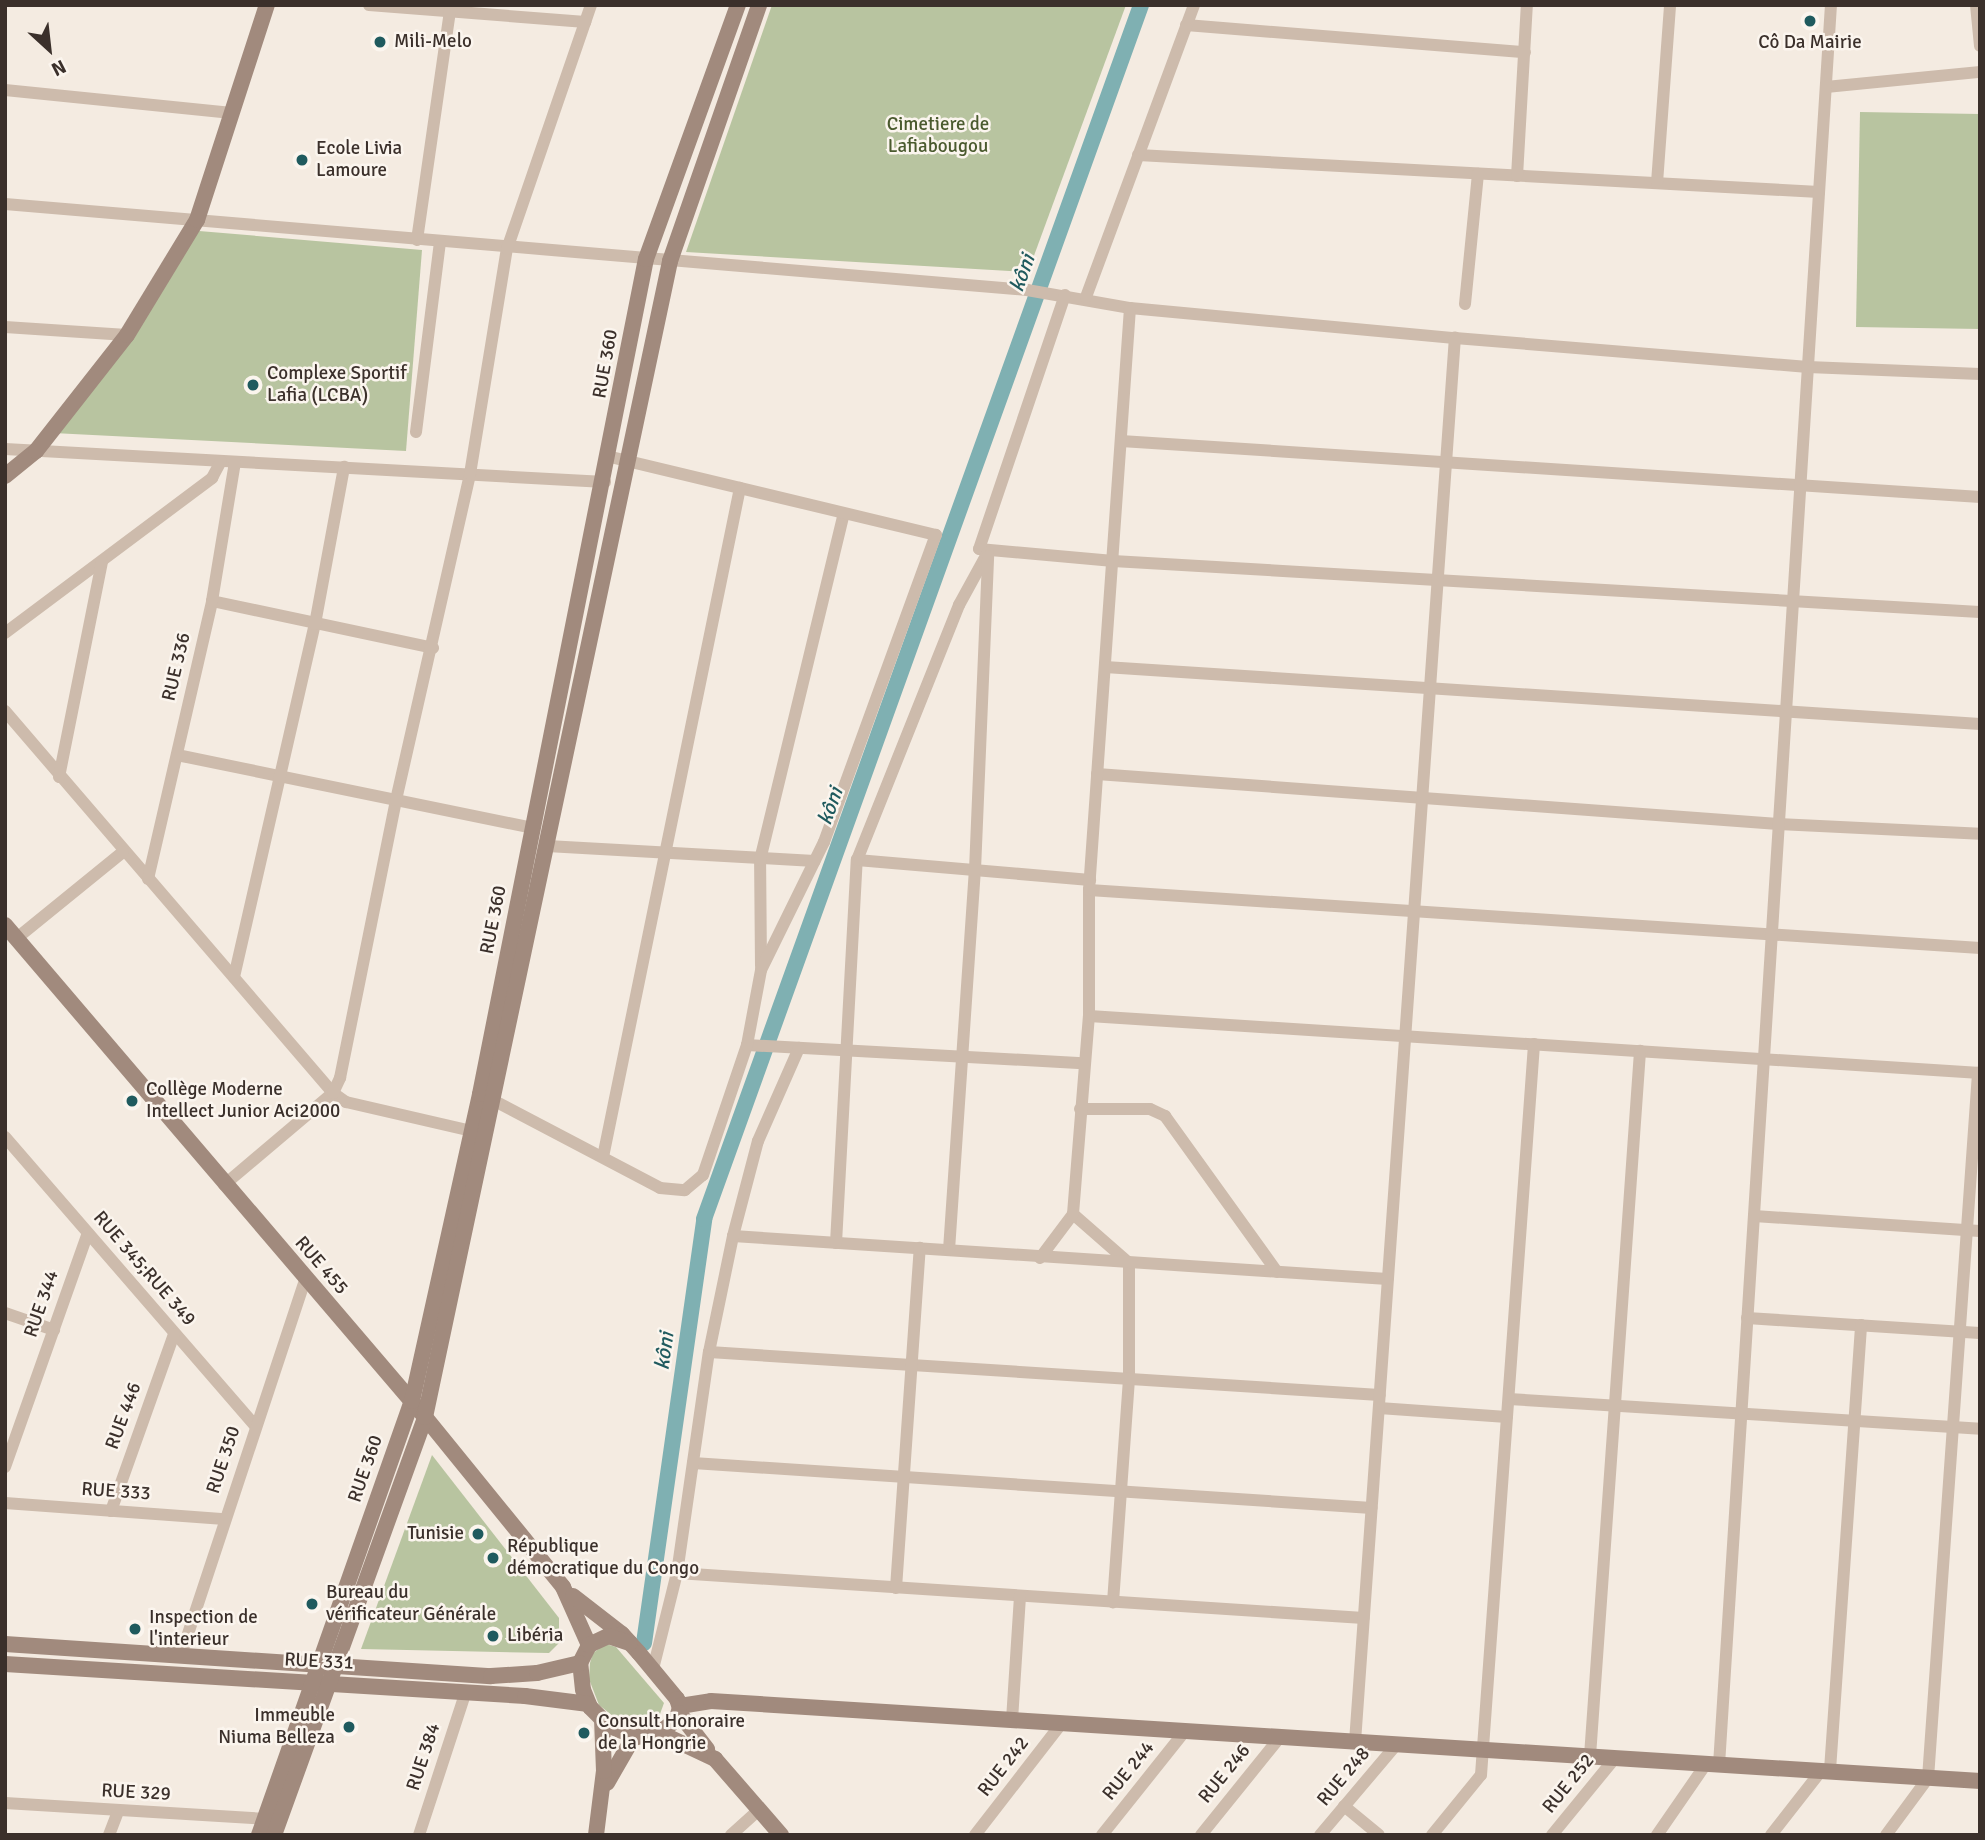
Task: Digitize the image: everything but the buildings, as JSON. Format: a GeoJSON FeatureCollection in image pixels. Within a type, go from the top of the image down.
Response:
{"type":"FeatureCollection","features":[{"type":"Feature","properties":{"kind":"main road"},"geometry":{"type":"LineString","coordinates":[[5,476],[36,451],[127,335],[197,220],[267,5]]}},
{"type":"Feature","properties":{"kind":"main road","name":"RUE 360"},"geometry":{"type":"LineString","coordinates":[[328,1665],[425,1417],[533,828],[610,457],[646,259],[738,5]]}},
{"type":"Feature","properties":{"kind":"main road","name":"RUE 360"},"geometry":{"type":"LineString","coordinates":[[262,1827],[322,1683],[412,1401],[472,1131],[485,1097],[547,846],[670,261],[759,5]]}},
{"type":"Feature","properties":{"kind":"main road","name":"RUE 455"},"geometry":{"type":"LineString","coordinates":[[9,932],[223,1185],[425,1417],[563,1587],[589,1646]]}},
{"type":"Feature","properties":{"kind":"main road"},"geometry":{"type":"LineString","coordinates":[[563,1587],[630,1643],[653,1669],[715,1759],[781,1835]]}},
{"type":"Feature","properties":{"kind":"main road"},"geometry":{"type":"LineString","coordinates":[[630,1643],[608,1636],[589,1646],[580,1663],[588,1704],[602,1720],[634,1736],[660,1733],[715,1759]]}},
{"type":"Feature","properties":{"kind":"main road","name":"RUE 331"},"geometry":{"type":"LineString","coordinates":[[5,1644],[182,1652],[491,1676],[537,1673],[580,1663]]}},
{"type":"Feature","properties":{"kind":"main road","name":"RUE 331"},"geometry":{"type":"LineString","coordinates":[[5,1664],[466,1691],[588,1704]]}},
{"type":"Feature","properties":{"kind":"main road"},"geometry":{"type":"LineString","coordinates":[[664,1682],[711,1700],[1826,1771],[1928,1778],[1979,1785]]}},
{"type":"Feature","properties":{"kind":"main road"},"geometry":{"type":"LineString","coordinates":[[274,1835],[322,1683]]}},
{"type":"Feature","properties":{"kind":"main road"},"geometry":{"type":"LineString","coordinates":[[660,1733],[680,1709],[711,1700]]}},
{"type":"Feature","properties":{"kind":"main road"},"geometry":{"type":"LineString","coordinates":[[596,1835],[601,1794],[602,1720]]}},
{"type":"Feature","properties":{"kind":"main road"},"geometry":{"type":"LineString","coordinates":[[601,1794],[634,1736]]}},
{"type":"Feature","properties":{"kind":"street"},"geometry":{"type":"LineString","coordinates":[[369,5],[451,8],[585,22]]}},
{"type":"Feature","properties":{"kind":"street"},"geometry":{"type":"LineString","coordinates":[[223,1185],[333,1093],[470,474],[507,249],[591,5]]}},
{"type":"Feature","properties":{"kind":"street"},"geometry":{"type":"LineString","coordinates":[[1086,297],[1194,5]]}},
{"type":"Feature","properties":{"kind":"street"},"geometry":{"type":"LineString","coordinates":[[1517,176],[1527,5]]}},
{"type":"Feature","properties":{"kind":"street"},"geometry":{"type":"LineString","coordinates":[[1657,183],[1670,5]]}},
{"type":"Feature","properties":{"kind":"street"},"geometry":{"type":"LineString","coordinates":[[1657,1835],[1713,1764],[1741,1414],[1831,5]]}},
{"type":"Feature","properties":{"kind":"street"},"geometry":{"type":"LineString","coordinates":[[1976,5],[1980,46]]}},
{"type":"Feature","properties":{"kind":"street"},"geometry":{"type":"LineString","coordinates":[[417,240],[451,8]]}},
{"type":"Feature","properties":{"kind":"street"},"geometry":{"type":"LineString","coordinates":[[1186,25],[1525,52]]}},
{"type":"Feature","properties":{"kind":"street"},"geometry":{"type":"LineString","coordinates":[[1826,87],[1980,72]]}},
{"type":"Feature","properties":{"kind":"street"},"geometry":{"type":"LineString","coordinates":[[5,90],[232,113]]}},
{"type":"Feature","properties":{"kind":"street"},"geometry":{"type":"LineString","coordinates":[[1138,155],[1819,192]]}},
{"type":"Feature","properties":{"kind":"street"},"geometry":{"type":"LineString","coordinates":[[1465,304],[1478,174]]}},
{"type":"Feature","properties":{"kind":"street"},"geometry":{"type":"LineString","coordinates":[[5,204],[507,249],[1027,290],[1086,297],[1130,308],[1454,338],[1808,367],[1980,374]]}},
{"type":"Feature","properties":{"kind":"street"},"geometry":{"type":"LineString","coordinates":[[416,432],[440,242]]}},
{"type":"Feature","properties":{"kind":"street"},"geometry":{"type":"LineString","coordinates":[[1065,295],[978,549],[988,552],[1113,561],[1980,612]]}},
{"type":"Feature","properties":{"kind":"street"},"geometry":{"type":"LineString","coordinates":[[1040,1258],[1073,1214],[1083,1063],[1089,1016],[1090,885],[1130,308]]}},
{"type":"Feature","properties":{"kind":"street"},"geometry":{"type":"LineString","coordinates":[[5,327],[127,335]]}},
{"type":"Feature","properties":{"kind":"street"},"geometry":{"type":"LineString","coordinates":[[1355,1741],[1454,338]]}},
{"type":"Feature","properties":{"kind":"street"},"geometry":{"type":"LineString","coordinates":[[1121,441],[1980,497]]}},
{"type":"Feature","properties":{"kind":"street"},"geometry":{"type":"LineString","coordinates":[[5,449],[604,482]]}},
{"type":"Feature","properties":{"kind":"street"},"geometry":{"type":"LineString","coordinates":[[610,457],[936,535],[815,861],[761,970]]}},
{"type":"Feature","properties":{"kind":"street"},"geometry":{"type":"LineString","coordinates":[[5,633],[212,478],[221,461]]}},
{"type":"Feature","properties":{"kind":"street","name":"RUE 336"},"geometry":{"type":"LineString","coordinates":[[148,879],[212,601],[236,462]]}},
{"type":"Feature","properties":{"kind":"street"},"geometry":{"type":"LineString","coordinates":[[234,976],[315,624],[344,467]]}},
{"type":"Feature","properties":{"kind":"street"},"geometry":{"type":"LineString","coordinates":[[603,1157],[740,488]]}},
{"type":"Feature","properties":{"kind":"street"},"geometry":{"type":"LineString","coordinates":[[485,1097],[660,1188],[685,1190],[703,1175],[751,1045],[761,970],[760,860],[844,513]]}},
{"type":"Feature","properties":{"kind":"street"},"geometry":{"type":"LineString","coordinates":[[836,1243],[857,860],[959,605],[988,552]]}},
{"type":"Feature","properties":{"kind":"street"},"geometry":{"type":"LineString","coordinates":[[949,1250],[975,870],[988,552]]}},
{"type":"Feature","properties":{"kind":"street"},"geometry":{"type":"LineString","coordinates":[[60,776],[102,561]]}},
{"type":"Feature","properties":{"kind":"street"},"geometry":{"type":"LineString","coordinates":[[212,601],[433,648]]}},
{"type":"Feature","properties":{"kind":"street"},"geometry":{"type":"LineString","coordinates":[[1105,667],[1980,724]]}},
{"type":"Feature","properties":{"kind":"street"},"geometry":{"type":"LineString","coordinates":[[5,711],[123,852],[234,976],[333,1093],[346,1102],[472,1131]]}},
{"type":"Feature","properties":{"kind":"street"},"geometry":{"type":"LineString","coordinates":[[177,755],[533,828]]}},
{"type":"Feature","properties":{"kind":"street"},"geometry":{"type":"LineString","coordinates":[[1097,774],[1778,824],[1980,834]]}},
{"type":"Feature","properties":{"kind":"street"},"geometry":{"type":"LineString","coordinates":[[547,846],[815,861]]}},
{"type":"Feature","properties":{"kind":"street"},"geometry":{"type":"LineString","coordinates":[[9,932],[123,852]]}},
{"type":"Feature","properties":{"kind":"street"},"geometry":{"type":"LineString","coordinates":[[857,860],[975,870],[1090,885],[1414,912],[1980,948]]}},
{"type":"Feature","properties":{"kind":"street"},"geometry":{"type":"LineString","coordinates":[[1089,1016],[1979,1073],[1973,1231],[1960,1332],[1928,1778],[1886,1835]]}},
{"type":"Feature","properties":{"kind":"street"},"geometry":{"type":"LineString","coordinates":[[1432,1835],[1481,1774],[1534,1044]]}},
{"type":"Feature","properties":{"kind":"street"},"geometry":{"type":"LineString","coordinates":[[751,1045],[1083,1063]]}},
{"type":"Feature","properties":{"kind":"street"},"geometry":{"type":"LineString","coordinates":[[653,1669],[677,1573],[709,1352],[733,1236],[758,1141],[799,1048]]}},
{"type":"Feature","properties":{"kind":"street"},"geometry":{"type":"LineString","coordinates":[[1590,1756],[1640,1051]]}},
{"type":"Feature","properties":{"kind":"street"},"geometry":{"type":"LineString","coordinates":[[1080,1109],[1150,1108],[1165,1116],[1277,1272]]}},
{"type":"Feature","properties":{"kind":"street","name":"RUE 345;RUE 349"},"geometry":{"type":"LineString","coordinates":[[5,1137],[255,1426]]}},
{"type":"Feature","properties":{"kind":"street"},"geometry":{"type":"LineString","coordinates":[[1073,1214],[1129,1263],[1129,1379],[1113,1602]]}},
{"type":"Feature","properties":{"kind":"street"},"geometry":{"type":"LineString","coordinates":[[1754,1216],[1973,1231]]}},
{"type":"Feature","properties":{"kind":"street","name":"RUE 344"},"geometry":{"type":"LineString","coordinates":[[5,1467],[88,1233]]}},
{"type":"Feature","properties":{"kind":"street"},"geometry":{"type":"LineString","coordinates":[[733,1236],[1388,1279]]}},
{"type":"Feature","properties":{"kind":"street"},"geometry":{"type":"LineString","coordinates":[[896,1588],[920,1248]]}},
{"type":"Feature","properties":{"kind":"street","name":"RUE 350"},"geometry":{"type":"LineString","coordinates":[[182,1652],[305,1280]]}},
{"type":"Feature","properties":{"kind":"street"},"geometry":{"type":"LineString","coordinates":[[5,1313],[54,1330]]}},
{"type":"Feature","properties":{"kind":"street"},"geometry":{"type":"LineString","coordinates":[[1747,1318],[1980,1333]]}},
{"type":"Feature","properties":{"kind":"street"},"geometry":{"type":"LineString","coordinates":[[1770,1835],[1826,1771],[1861,1325]]}},
{"type":"Feature","properties":{"kind":"street","name":"RUE 446"},"geometry":{"type":"LineString","coordinates":[[111,1511],[174,1334]]}},
{"type":"Feature","properties":{"kind":"street"},"geometry":{"type":"LineString","coordinates":[[709,1352],[1129,1379],[1379,1402],[1507,1417]]}},
{"type":"Feature","properties":{"kind":"street"},"geometry":{"type":"LineString","coordinates":[[1509,1399],[1980,1429]]}},
{"type":"Feature","properties":{"kind":"street"},"geometry":{"type":"LineString","coordinates":[[693,1463],[1372,1507]]}},
{"type":"Feature","properties":{"kind":"street","name":"RUE 333"},"geometry":{"type":"LineString","coordinates":[[5,1503],[224,1519]]}},
{"type":"Feature","properties":{"kind":"street"},"geometry":{"type":"LineString","coordinates":[[677,1573],[1364,1618]]}},
{"type":"Feature","properties":{"kind":"street"},"geometry":{"type":"LineString","coordinates":[[1012,1720],[1020,1596]]}},
{"type":"Feature","properties":{"kind":"street","name":"RUE 384"},"geometry":{"type":"LineString","coordinates":[[419,1835],[466,1691]]}},
{"type":"Feature","properties":{"kind":"street","name":"RUE 242"},"geometry":{"type":"LineString","coordinates":[[975,1835],[1062,1723]]}},
{"type":"Feature","properties":{"kind":"street","name":"RUE 244"},"geometry":{"type":"LineString","coordinates":[[1102,1835],[1185,1731]]}},
{"type":"Feature","properties":{"kind":"street","name":"RUE 246"},"geometry":{"type":"LineString","coordinates":[[1205,1830],[1280,1737]]}},
{"type":"Feature","properties":{"kind":"street","name":"RUE 248"},"geometry":{"type":"LineString","coordinates":[[1320,1835],[1397,1744]]}},
{"type":"Feature","properties":{"kind":"street","name":"RUE 252"},"geometry":{"type":"LineString","coordinates":[[1552,1835],[1615,1758]]}},
{"type":"Feature","properties":{"kind":"street","name":"RUE 329"},"geometry":{"type":"LineString","coordinates":[[5,1802],[262,1827]]}},
{"type":"Feature","properties":{"kind":"street"},"geometry":{"type":"LineString","coordinates":[[1344,1806],[1379,1835]]}},
{"type":"Feature","properties":{"kind":"street"},"geometry":{"type":"LineString","coordinates":[[731,1835],[759,1810]]}},
{"type":"Feature","properties":{"kind":"street"},"geometry":{"type":"LineString","coordinates":[[109,1835],[118,1812]]}},
{"type":"Feature","properties":{"kind":"street"},"geometry":{"type":"LineString","coordinates":[[1205,1830],[1220,1835]]}},
{"type":"Feature","properties":{"kind":"green space","name":"Cimetiere de Lafiabougou"},"geometry":{"type":"Polygon","coordinates":[[[772,5],[1126,5],[1028,272],[686,252],[772,5]]]}},
{"type":"Feature","properties":{"kind":"green space"},"geometry":{"type":"Polygon","coordinates":[[[1860,112],[1980,114],[1980,329],[1856,327],[1860,112]]]}},
{"type":"Feature","properties":{"kind":"green space","name":"Complexe Sportif Lafia (LCBA)"},"geometry":{"type":"Polygon","coordinates":[[[199,231],[422,250],[406,451],[53,433],[199,231]]]}},
{"type":"Feature","properties":{"kind":"green space"},"geometry":{"type":"Polygon","coordinates":[[[432,1455],[559,1618],[559,1643],[549,1653],[361,1649],[432,1455]]]}},
{"type":"Feature","properties":{"kind":"green space"},"geometry":{"type":"Polygon","coordinates":[[[606,1644],[616,1647],[664,1703],[656,1725],[623,1724],[599,1705],[589,1679],[590,1663],[593,1653],[606,1644]]]}},
{"type":"Feature","properties":{"kind":"waterway","name":"kôni"},"geometry":{"type":"LineString","coordinates":[[644,1643],[704,1219],[1141,5]]}},
{"type":"Feature","properties":{"kind":"place","name":"Cô Da Mairie"},"geometry":{"type":"Point","coordinates":[1810,21]}},
{"type":"Feature","properties":{"kind":"place","name":"Mili-Melo"},"geometry":{"type":"Point","coordinates":[380,42]}},
{"type":"Feature","properties":{"kind":"place","name":"Ecole Livia Lamoure"},"geometry":{"type":"Point","coordinates":[302,160]}},
{"type":"Feature","properties":{"kind":"place","name":"Complexe Sportif Lafia (LCBA)"},"geometry":{"type":"Point","coordinates":[253,385]}},
{"type":"Feature","properties":{"kind":"place","name":"Collège Moderne Intellect Junior Aci2000"},"geometry":{"type":"Point","coordinates":[132,1101]}},
{"type":"Feature","properties":{"kind":"place","name":"Tunisie"},"geometry":{"type":"Point","coordinates":[478,1534]}},
{"type":"Feature","properties":{"kind":"place","name":"République démocratique du Congo"},"geometry":{"type":"Point","coordinates":[493,1558]}},
{"type":"Feature","properties":{"kind":"place","name":"Bureau du vérificateur Générale"},"geometry":{"type":"Point","coordinates":[312,1604]}},
{"type":"Feature","properties":{"kind":"place","name":"Inspection de l'interieur"},"geometry":{"type":"Point","coordinates":[135,1629]}},
{"type":"Feature","properties":{"kind":"place","name":"Libéria"},"geometry":{"type":"Point","coordinates":[493,1636]}},
{"type":"Feature","properties":{"kind":"place","name":"Immeuble Niuma Belleza"},"geometry":{"type":"Point","coordinates":[349,1727]}},
{"type":"Feature","properties":{"kind":"place","name":"Consult Honoraire de la Hongrie"},"geometry":{"type":"Point","coordinates":[584,1733]}}]}
